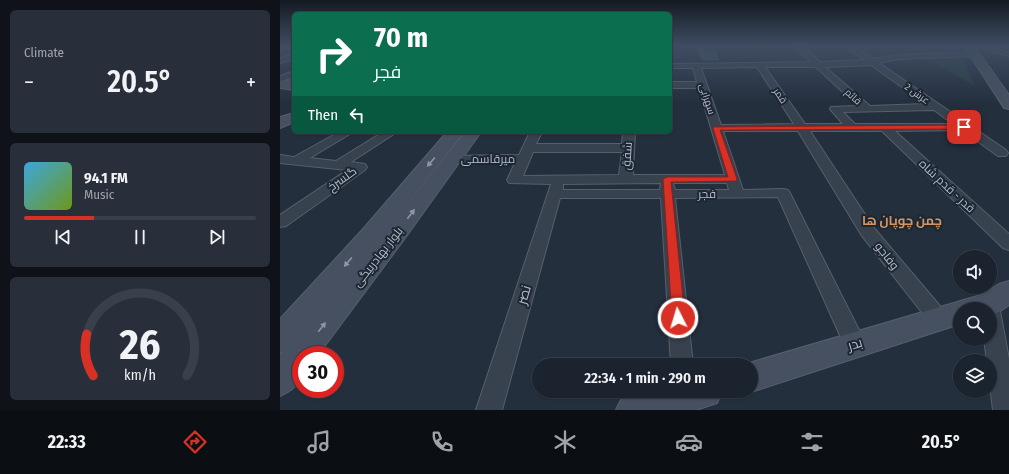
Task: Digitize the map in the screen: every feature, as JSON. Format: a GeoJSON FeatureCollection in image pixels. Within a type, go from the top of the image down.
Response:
{"type":"FeatureCollection","features":[{"type":"Feature","properties":{"kind":"main road"},"geometry":{"type":"LineString","coordinates":[[983,65],[1009,105]]}},
{"type":"Feature","properties":{"kind":"main road"},"geometry":{"type":"LineString","coordinates":[[280,84],[292,86]]}},
{"type":"Feature","properties":{"kind":"main road"},"geometry":{"type":"LineString","coordinates":[[280,123],[292,118]]}},
{"type":"Feature","properties":{"kind":"main road","name":"بلوار بهادربیگی"},"geometry":{"type":"LineString","coordinates":[[281,338],[372,233],[454,134]]}},
{"type":"Feature","properties":{"kind":"main road","name":"بلوار بهادربیگی"},"geometry":{"type":"LineString","coordinates":[[280,380],[392,239],[471,134]]}},
{"type":"Feature","properties":{"kind":"main road","name":"بدر"},"geometry":{"type":"LineString","coordinates":[[758,374],[949,315]]}},
{"type":"Feature","properties":{"kind":"main road"},"geometry":{"type":"LineString","coordinates":[[634,410],[662,398]]}},
{"type":"Feature","properties":{"kind":"street"},"geometry":{"type":"LineString","coordinates":[[672,66],[751,65]]}},
{"type":"Feature","properties":{"kind":"street","name":"قمر"},"geometry":{"type":"LineString","coordinates":[[759,65],[802,128]]}},
{"type":"Feature","properties":{"kind":"street","name":"قائم"},"geometry":{"type":"LineString","coordinates":[[818,65],[867,109]]}},
{"type":"Feature","properties":{"kind":"street","name":"عرش 2"},"geometry":{"type":"LineString","coordinates":[[877,65],[936,108],[1002,153]]}},
{"type":"Feature","properties":{"kind":"street"},"geometry":{"type":"LineString","coordinates":[[280,66],[292,68]]}},
{"type":"Feature","properties":{"kind":"street","name":"سهرابی"},"geometry":{"type":"LineString","coordinates":[[696,66],[733,179]]}},
{"type":"Feature","properties":{"kind":"street"},"geometry":{"type":"LineString","coordinates":[[280,79],[292,75]]}},
{"type":"Feature","properties":{"kind":"street"},"geometry":{"type":"LineString","coordinates":[[672,85],[702,85]]}},
{"type":"Feature","properties":{"kind":"street"},"geometry":{"type":"LineString","coordinates":[[867,109],[936,108]]}},
{"type":"Feature","properties":{"kind":"street","name":"قائم"},"geometry":{"type":"LineString","coordinates":[[852,128],[835,109],[867,109]]}},
{"type":"Feature","properties":{"kind":"street"},"geometry":{"type":"LineString","coordinates":[[716,128],[964,127]]}},
{"type":"Feature","properties":{"kind":"street","name":"وفاجو"},"geometry":{"type":"LineString","coordinates":[[802,128],[868,232],[949,315]]}},
{"type":"Feature","properties":{"kind":"street","name":"قدر - قدم شاه"},"geometry":{"type":"LineString","coordinates":[[885,128],[1009,244]]}},
{"type":"Feature","properties":{"kind":"street"},"geometry":{"type":"LineString","coordinates":[[285,160],[343,134]]}},
{"type":"Feature","properties":{"kind":"street"},"geometry":{"type":"LineString","coordinates":[[338,165],[389,134]]}},
{"type":"Feature","properties":{"kind":"street"},"geometry":{"type":"LineString","coordinates":[[535,134],[514,180],[556,187]]}},
{"type":"Feature","properties":{"kind":"street","name":"شفق"},"geometry":{"type":"LineString","coordinates":[[626,179],[629,134]]}},
{"type":"Feature","properties":{"kind":"street","name":"میرقاسمی"},"geometry":{"type":"LineString","coordinates":[[452,159],[628,148]]}},
{"type":"Feature","properties":{"kind":"street","name":"گلسرخ"},"geometry":{"type":"LineString","coordinates":[[280,222],[360,167],[285,160]]}},
{"type":"Feature","properties":{"kind":"street","name":"فجر"},"geometry":{"type":"LineString","coordinates":[[556,187],[626,179],[667,187],[737,194],[783,193],[855,344]]}},
{"type":"Feature","properties":{"kind":"street"},"geometry":{"type":"LineString","coordinates":[[733,179],[737,194]]}},
{"type":"Feature","properties":{"kind":"street","name":"فجر"},"geometry":{"type":"LineString","coordinates":[[556,187],[667,187],[733,179]]}},
{"type":"Feature","properties":{"kind":"street","name":"نصر"},"geometry":{"type":"LineString","coordinates":[[489,410],[556,187]]}},
{"type":"Feature","properties":{"kind":"street"},"geometry":{"type":"LineString","coordinates":[[667,187],[686,358]]}},
{"type":"Feature","properties":{"kind":"street"},"geometry":{"type":"LineString","coordinates":[[996,346],[1006,410]]}},
{"type":"Feature","properties":{"kind":"green space"},"geometry":{"type":"Polygon","coordinates":[[[939,65],[965,65],[975,86],[939,65]]]}},
{"type":"Feature","properties":{"kind":"district","name":"چمن چوپان ها"},"geometry":{"type":"Point","coordinates":[902,220]}},
{"type":"Feature","properties":{"kind":"route"},"geometry":{"type":"LineString","coordinates":[[678,318],[667,179],[733,179],[716,128],[964,127]]}}]}
